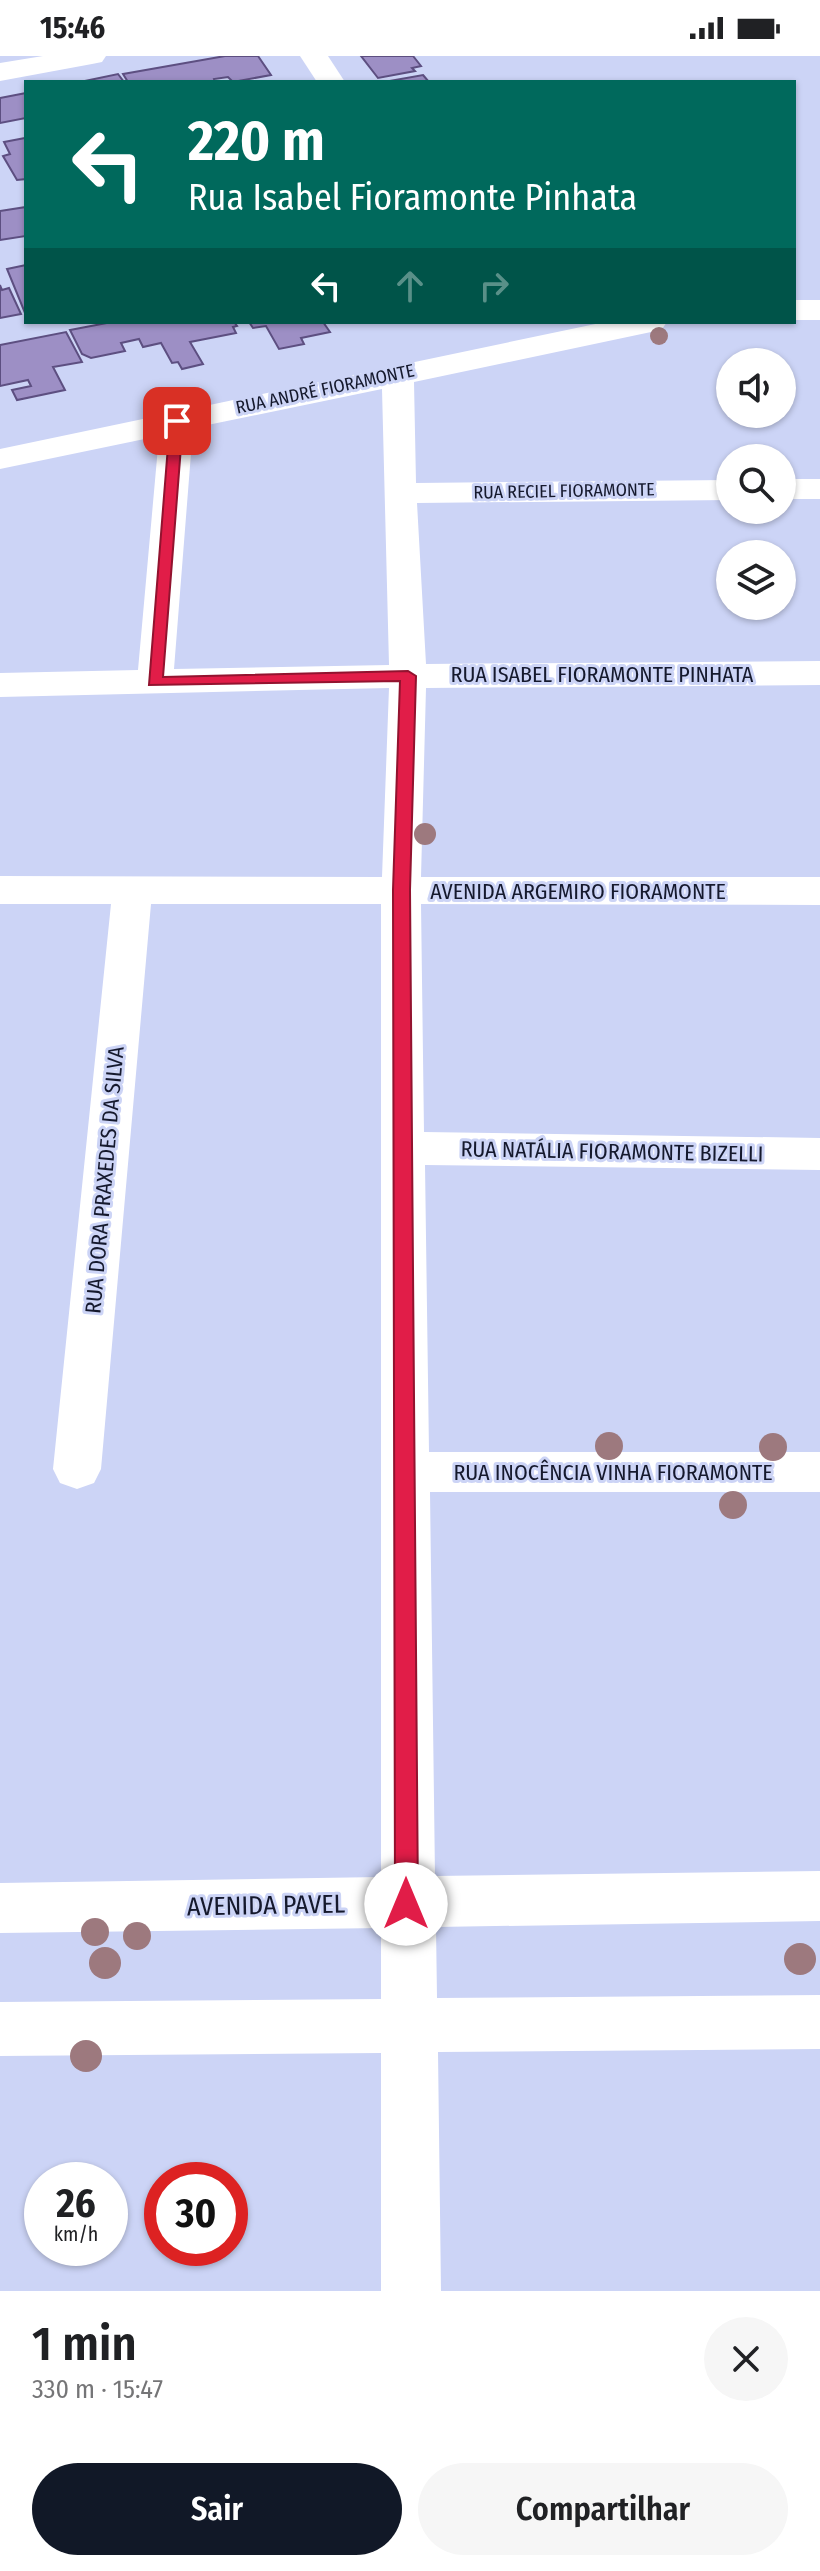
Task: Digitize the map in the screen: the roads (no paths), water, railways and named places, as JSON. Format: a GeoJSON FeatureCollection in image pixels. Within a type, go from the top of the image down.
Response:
{"type":"FeatureCollection","features":[{"type":"Feature","properties":{"kind":"street"},"geometry":{"type":"LineString","coordinates":[[0,72],[92,56]]}},
{"type":"Feature","properties":{"kind":"street"},"geometry":{"type":"LineString","coordinates":[[314,56],[330,80]]}},
{"type":"Feature","properties":{"kind":"street"},"geometry":{"type":"LineString","coordinates":[[796,310],[820,310]]}},
{"type":"Feature","properties":{"kind":"street","name":"RUA ANDRÉ FIORAMONTE"},"geometry":{"type":"LineString","coordinates":[[0,459],[641,324]]}},
{"type":"Feature","properties":{"kind":"street"},"geometry":{"type":"LineString","coordinates":[[398,373],[399,493],[408,676],[401,890],[411,2291]]}},
{"type":"Feature","properties":{"kind":"street"},"geometry":{"type":"LineString","coordinates":[[155,682],[177,421]]}},
{"type":"Feature","properties":{"kind":"street"},"geometry":{"type":"LineString","coordinates":[[796,489],[820,489]]}},
{"type":"Feature","properties":{"kind":"street","name":"RUA RECIEL FIORAMONTE"},"geometry":{"type":"LineString","coordinates":[[399,493],[716,490]]}},
{"type":"Feature","properties":{"kind":"street","name":"RUA ISABEL FIORAMONTE PINHATA"},"geometry":{"type":"LineString","coordinates":[[0,685],[408,676],[820,673]]}},
{"type":"Feature","properties":{"kind":"street","name":"AVENIDA ARGEMIRO FIORAMONTE"},"geometry":{"type":"LineString","coordinates":[[0,890],[820,891]]}},
{"type":"Feature","properties":{"kind":"street","name":"RUA DORA PRAXEDES DA SILVA"},"geometry":{"type":"LineString","coordinates":[[77,1469],[132,890]]}},
{"type":"Feature","properties":{"kind":"street","name":"RUA NATÁLIA FIORAMONTE BIZELLI"},"geometry":{"type":"LineString","coordinates":[[403,1148],[820,1154]]}},
{"type":"Feature","properties":{"kind":"street","name":"RUA INOCÊNCIA VINHA FIORAMONTE"},"geometry":{"type":"LineString","coordinates":[[405,1472],[820,1472]]}},
{"type":"Feature","properties":{"kind":"street","name":"AVENIDA PAVEL"},"geometry":{"type":"LineString","coordinates":[[0,1908],[820,1896]]}},
{"type":"Feature","properties":{"kind":"street"},"geometry":{"type":"LineString","coordinates":[[0,2029],[820,2022]]}}]}
